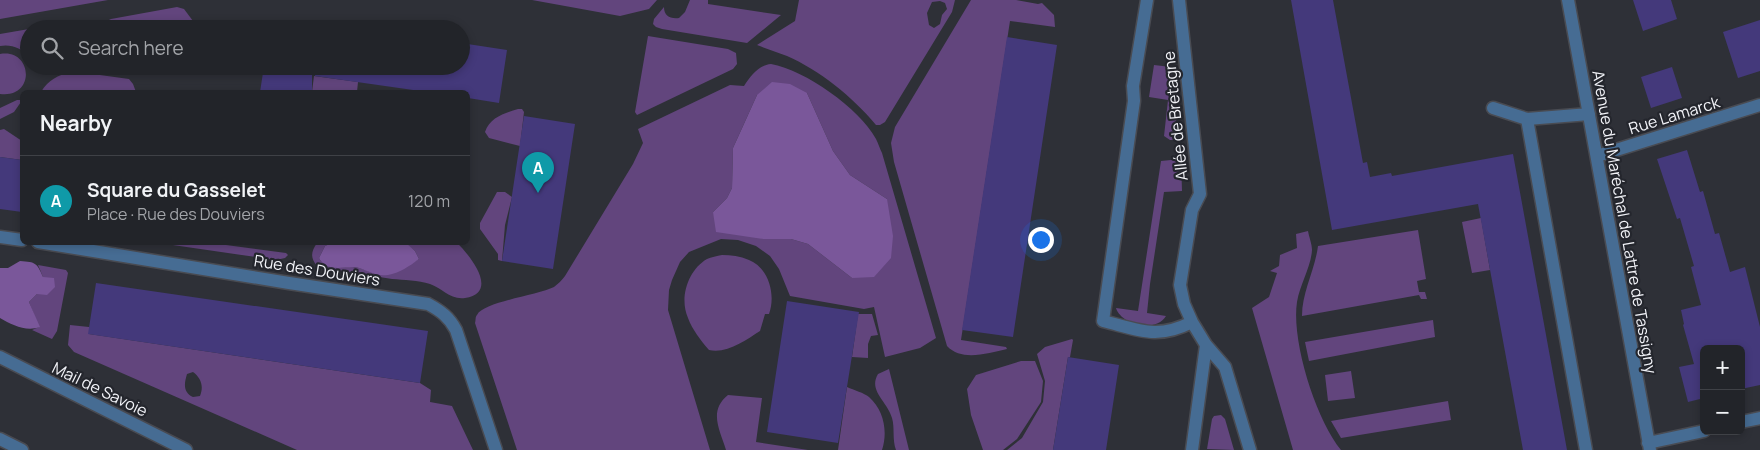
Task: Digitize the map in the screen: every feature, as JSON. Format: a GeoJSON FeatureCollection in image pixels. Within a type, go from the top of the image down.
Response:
{"type":"FeatureCollection","features":[{"type":"Feature","properties":{"kind":"street"},"geometry":{"type":"LineString","coordinates":[[1148,0],[1133,86],[1134,101],[1103,321],[1161,333],[1177,330],[1192,322]]}},
{"type":"Feature","properties":{"kind":"street","name":"Allée de Bretagne"},"geometry":{"type":"LineString","coordinates":[[1179,0],[1200,194],[1192,210],[1180,285],[1184,304],[1192,322],[1206,345],[1225,367],[1250,450]]}},
{"type":"Feature","properties":{"kind":"street","name":"Avenue du Maréchal de Lattre de Tassigny"},"geometry":{"type":"LineString","coordinates":[[1568,0],[1649,447]]}},
{"type":"Feature","properties":{"kind":"street","name":"Rue Lamarck"},"geometry":{"type":"LineString","coordinates":[[1597,156],[1760,105]]}},
{"type":"Feature","properties":{"kind":"street"},"geometry":{"type":"LineString","coordinates":[[1493,108],[1527,119],[1589,114]]}},
{"type":"Feature","properties":{"kind":"street"},"geometry":{"type":"LineString","coordinates":[[1527,119],[1586,450]]}},
{"type":"Feature","properties":{"kind":"street"},"geometry":{"type":"LineString","coordinates":[[0,237],[20,240]]}},
{"type":"Feature","properties":{"kind":"street","name":"Rue des Douviers"},"geometry":{"type":"LineString","coordinates":[[56,245],[428,304],[441,311],[456,330],[496,450]]}},
{"type":"Feature","properties":{"kind":"street"},"geometry":{"type":"LineString","coordinates":[[1192,450],[1206,345]]}},
{"type":"Feature","properties":{"kind":"street","name":"Mail de Savoie"},"geometry":{"type":"LineString","coordinates":[[0,357],[186,450]]}},
{"type":"Feature","properties":{"kind":"street"},"geometry":{"type":"LineString","coordinates":[[1745,421],[1760,418]]}},
{"type":"Feature","properties":{"kind":"street"},"geometry":{"type":"LineString","coordinates":[[1649,447],[1700,432]]}},
{"type":"Feature","properties":{"kind":"street"},"geometry":{"type":"LineString","coordinates":[[0,439],[22,450]]}},
{"type":"Feature","properties":{"kind":"shaded area"},"geometry":{"type":"Polygon","coordinates":[[[0,0],[108,0],[0,19],[0,0]]]}},
{"type":"Feature","properties":{"kind":"shaded area"},"geometry":{"type":"Polygon","coordinates":[[[532,0],[657,0],[649,9],[620,16],[532,0]]]}},
{"type":"Feature","properties":{"kind":"shaded area"},"geometry":{"type":"Polygon","coordinates":[[[690,0],[708,0],[708,4],[781,15],[747,43],[662,29],[653,24],[654,19],[664,7],[665,13],[668,16],[679,18],[685,12],[690,0]]]}},
{"type":"Feature","properties":{"kind":"shaded area"},"geometry":{"type":"Polygon","coordinates":[[[799,0],[955,0],[952,12],[885,122],[880,125],[876,125],[857,104],[835,85],[811,69],[787,56],[757,45],[795,21],[799,0]],[[940,1],[932,2],[927,13],[929,25],[934,28],[940,24],[942,15],[947,9],[945,3],[940,1]]]}},
{"type":"Feature","properties":{"kind":"shaded area"},"geometry":{"type":"Polygon","coordinates":[[[971,0],[1016,0],[1042,3],[1054,15],[1055,27],[1010,21],[961,340],[1006,347],[1007,349],[976,355],[960,354],[947,346],[894,162],[891,143],[895,127],[971,0]]]}},
{"type":"Feature","properties":{"kind":"shaded area"},"geometry":{"type":"Polygon","coordinates":[[[177,7],[184,9],[192,20],[109,20],[177,7]]]}},
{"type":"Feature","properties":{"kind":"shaded area"},"geometry":{"type":"Polygon","coordinates":[[[20,31],[20,49],[16,47],[0,46],[0,34],[20,31]]]}},
{"type":"Feature","properties":{"kind":"shaded area"},"geometry":{"type":"Polygon","coordinates":[[[648,36],[728,49],[736,53],[737,64],[733,69],[637,115],[635,112],[648,36]]]}},
{"type":"Feature","properties":{"kind":"shaded area"},"geometry":{"type":"Polygon","coordinates":[[[0,54],[11,54],[20,59],[20,75],[26,75],[25,82],[20,89],[12,93],[0,94],[0,54]]]}},
{"type":"Feature","properties":{"kind":"shaded area"},"geometry":{"type":"Polygon","coordinates":[[[771,64],[799,74],[830,92],[857,115],[876,139],[882,153],[936,338],[920,348],[885,357],[874,307],[864,309],[790,296],[779,269],[770,256],[756,246],[738,240],[721,239],[689,252],[680,262],[669,290],[668,310],[710,450],[517,450],[475,323],[476,316],[481,310],[489,306],[546,290],[554,287],[563,279],[633,164],[643,143],[638,129],[730,85],[744,86],[756,71],[771,64]],[[807,93],[757,95],[733,148],[732,188],[727,198],[713,212],[763,239],[791,239],[808,244],[852,278],[887,199],[850,175],[833,151],[807,93]]]}},
{"type":"Feature","properties":{"kind":"shaded area"},"geometry":{"type":"Polygon","coordinates":[[[1154,65],[1171,67],[1178,140],[1170,140],[1164,136],[1168,100],[1149,97],[1154,65]]]}},
{"type":"Feature","properties":{"kind":"shaded area"},"geometry":{"type":"Polygon","coordinates":[[[62,75],[100,75],[129,79],[135,90],[42,90],[54,79],[62,75]]]}},
{"type":"Feature","properties":{"kind":"shaded area"},"geometry":{"type":"Polygon","coordinates":[[[314,76],[358,82],[357,90],[312,90],[314,76]]]}},
{"type":"Feature","properties":{"kind":"shaded area"},"geometry":{"type":"Polygon","coordinates":[[[772,82],[790,84],[807,93],[833,151],[850,175],[887,199],[893,236],[891,258],[874,277],[852,278],[808,244],[791,239],[763,239],[716,232],[713,212],[727,198],[732,188],[733,148],[757,95],[772,82]]]}},
{"type":"Feature","properties":{"kind":"shaded area"},"geometry":{"type":"Polygon","coordinates":[[[20,100],[20,103],[14,112],[0,119],[0,108],[20,100]]]}},
{"type":"Feature","properties":{"kind":"shaded area"},"geometry":{"type":"Polygon","coordinates":[[[522,109],[524,112],[520,146],[489,138],[485,132],[494,119],[522,109]]]}},
{"type":"Feature","properties":{"kind":"shaded area"},"geometry":{"type":"Polygon","coordinates":[[[4,129],[20,140],[20,160],[0,157],[0,130],[4,129]]]}},
{"type":"Feature","properties":{"kind":"shaded area"},"geometry":{"type":"Polygon","coordinates":[[[1181,159],[1182,191],[1164,192],[1147,313],[1166,316],[1155,324],[1139,325],[1125,319],[1116,308],[1138,311],[1161,161],[1181,159]]]}},
{"type":"Feature","properties":{"kind":"shaded area"},"geometry":{"type":"Polygon","coordinates":[[[497,192],[505,192],[512,197],[505,225],[502,261],[498,260],[498,254],[480,229],[480,223],[497,192]]]}},
{"type":"Feature","properties":{"kind":"shaded area"},"geometry":{"type":"Polygon","coordinates":[[[1481,218],[1490,270],[1472,273],[1462,222],[1481,218]]]}},
{"type":"Feature","properties":{"kind":"shaded area"},"geometry":{"type":"Polygon","coordinates":[[[1418,230],[1426,279],[1417,281],[1419,292],[1425,292],[1427,299],[1421,299],[1419,295],[1302,316],[1304,298],[1318,246],[1418,230]]]}},
{"type":"Feature","properties":{"kind":"shaded area"},"geometry":{"type":"Polygon","coordinates":[[[1308,231],[1312,250],[1310,263],[1297,302],[1298,337],[1307,379],[1323,420],[1341,450],[1293,450],[1252,308],[1269,297],[1277,273],[1270,271],[1279,266],[1280,255],[1297,248],[1296,234],[1308,231]]]}},
{"type":"Feature","properties":{"kind":"shaded area"},"geometry":{"type":"Polygon","coordinates":[[[173,245],[226,245],[286,253],[288,255],[285,258],[276,260],[173,245]]]}},
{"type":"Feature","properties":{"kind":"shaded area"},"geometry":{"type":"Polygon","coordinates":[[[316,245],[327,245],[319,258],[329,267],[356,267],[376,275],[400,270],[419,259],[415,251],[408,245],[459,245],[469,256],[479,273],[480,289],[475,295],[460,298],[450,296],[425,283],[317,266],[313,260],[313,249],[316,245]]]}},
{"type":"Feature","properties":{"kind":"shaded area"},"geometry":{"type":"Polygon","coordinates":[[[408,245],[415,251],[419,259],[396,273],[379,275],[354,267],[339,268],[326,266],[319,258],[325,246],[408,245]]]}},
{"type":"Feature","properties":{"kind":"shaded area"},"geometry":{"type":"Polygon","coordinates":[[[722,255],[749,260],[762,269],[769,283],[772,299],[769,314],[765,314],[760,331],[736,345],[716,351],[709,350],[700,339],[688,318],[684,302],[687,285],[695,270],[709,258],[722,255]]]}},
{"type":"Feature","properties":{"kind":"shaded area"},"geometry":{"type":"Polygon","coordinates":[[[20,261],[35,264],[43,277],[54,278],[55,287],[47,295],[37,294],[29,302],[40,327],[24,328],[0,318],[0,268],[8,268],[20,261]]]}},
{"type":"Feature","properties":{"kind":"shaded area"},"geometry":{"type":"Polygon","coordinates":[[[38,265],[66,270],[68,273],[57,331],[52,339],[32,330],[39,327],[29,302],[37,294],[43,277],[38,265]]]}},
{"type":"Feature","properties":{"kind":"shaded area"},"geometry":{"type":"Polygon","coordinates":[[[858,314],[872,314],[878,335],[871,336],[868,344],[868,358],[852,357],[858,314]]]}},
{"type":"Feature","properties":{"kind":"shaded area"},"geometry":{"type":"Polygon","coordinates":[[[1433,320],[1435,337],[1309,361],[1305,342],[1433,320]]]}},
{"type":"Feature","properties":{"kind":"shaded area"},"geometry":{"type":"Polygon","coordinates":[[[70,325],[89,327],[89,334],[420,383],[431,390],[430,402],[452,406],[473,450],[297,450],[74,352],[68,345],[70,325]],[[193,372],[187,374],[185,381],[187,393],[193,397],[200,396],[202,389],[201,382],[193,372]]]}},
{"type":"Feature","properties":{"kind":"shaded area"},"geometry":{"type":"Polygon","coordinates":[[[1072,339],[1053,450],[1007,450],[1022,438],[1043,402],[1045,381],[1037,354],[1045,347],[1072,339]]]}},
{"type":"Feature","properties":{"kind":"shaded area"},"geometry":{"type":"Polygon","coordinates":[[[1021,361],[1035,361],[1043,381],[1041,402],[1017,439],[1003,450],[983,450],[971,415],[967,389],[976,375],[1021,361]]]}},
{"type":"Feature","properties":{"kind":"shaded area"},"geometry":{"type":"Polygon","coordinates":[[[889,369],[909,450],[896,450],[892,418],[875,386],[878,374],[889,369]]]}},
{"type":"Feature","properties":{"kind":"shaded area"},"geometry":{"type":"Polygon","coordinates":[[[1351,371],[1355,398],[1328,401],[1325,375],[1351,371]]]}},
{"type":"Feature","properties":{"kind":"shaded area"},"geometry":{"type":"Polygon","coordinates":[[[847,387],[867,396],[878,408],[885,436],[882,450],[838,450],[847,387]]]}},
{"type":"Feature","properties":{"kind":"shaded area"},"geometry":{"type":"Polygon","coordinates":[[[728,395],[762,398],[756,442],[808,450],[726,450],[717,421],[717,414],[722,401],[728,395]]]}},
{"type":"Feature","properties":{"kind":"shaded area"},"geometry":{"type":"Polygon","coordinates":[[[1448,401],[1451,420],[1341,438],[1331,421],[1448,401]]]}},
{"type":"Feature","properties":{"kind":"shaded area"},"geometry":{"type":"Polygon","coordinates":[[[1221,415],[1225,419],[1234,450],[1207,449],[1212,419],[1214,416],[1221,415]]]}},
{"type":"Feature","properties":{"kind":"building"},"geometry":{"type":"Polygon","coordinates":[[[1291,0],[1333,0],[1363,163],[1367,162],[1370,177],[1391,173],[1392,176],[1513,154],[1567,450],[1523,450],[1478,204],[1332,230],[1291,0]]]}},
{"type":"Feature","properties":{"kind":"building"},"geometry":{"type":"Polygon","coordinates":[[[1633,0],[1671,0],[1677,19],[1643,31],[1633,0]]]}},
{"type":"Feature","properties":{"kind":"building"},"geometry":{"type":"Polygon","coordinates":[[[1760,20],[1760,71],[1738,78],[1723,32],[1760,20]]]}},
{"type":"Feature","properties":{"kind":"building"},"geometry":{"type":"Polygon","coordinates":[[[1007,37],[1057,45],[1013,337],[962,330],[1007,37]]]}},
{"type":"Feature","properties":{"kind":"building"},"geometry":{"type":"Polygon","coordinates":[[[470,44],[507,50],[499,103],[470,98],[470,90],[413,90],[315,76],[470,75],[470,44]]]}},
{"type":"Feature","properties":{"kind":"building"},"geometry":{"type":"Polygon","coordinates":[[[1672,67],[1682,98],[1651,108],[1641,77],[1672,67]]]}},
{"type":"Feature","properties":{"kind":"building"},"geometry":{"type":"Polygon","coordinates":[[[263,75],[312,75],[312,90],[260,90],[263,75]]]}},
{"type":"Feature","properties":{"kind":"building"},"geometry":{"type":"Polygon","coordinates":[[[524,116],[575,124],[553,269],[502,261],[524,116]]]}},
{"type":"Feature","properties":{"kind":"building"},"geometry":{"type":"Polygon","coordinates":[[[1687,150],[1700,192],[1703,191],[1715,234],[1719,233],[1730,272],[1745,267],[1760,327],[1760,385],[1745,388],[1745,345],[1700,345],[1700,399],[1688,402],[1679,367],[1694,364],[1683,325],[1681,310],[1701,305],[1691,267],[1694,266],[1680,218],[1677,219],[1657,159],[1687,150]]]}},
{"type":"Feature","properties":{"kind":"building"},"geometry":{"type":"Polygon","coordinates":[[[0,157],[20,160],[20,212],[0,209],[0,157]]]}},
{"type":"Feature","properties":{"kind":"building"},"geometry":{"type":"Polygon","coordinates":[[[96,283],[428,331],[420,383],[88,334],[96,283]]]}},
{"type":"Feature","properties":{"kind":"building"},"geometry":{"type":"Polygon","coordinates":[[[787,301],[859,312],[838,443],[767,432],[787,301]]]}},
{"type":"Feature","properties":{"kind":"building"},"geometry":{"type":"Polygon","coordinates":[[[1068,357],[1119,365],[1106,450],[1053,450],[1068,357]]]}},
{"type":"Feature","properties":{"kind":"place","name":"Square du Gasselet"},"geometry":{"type":"Point","coordinates":[538,193]}}]}
